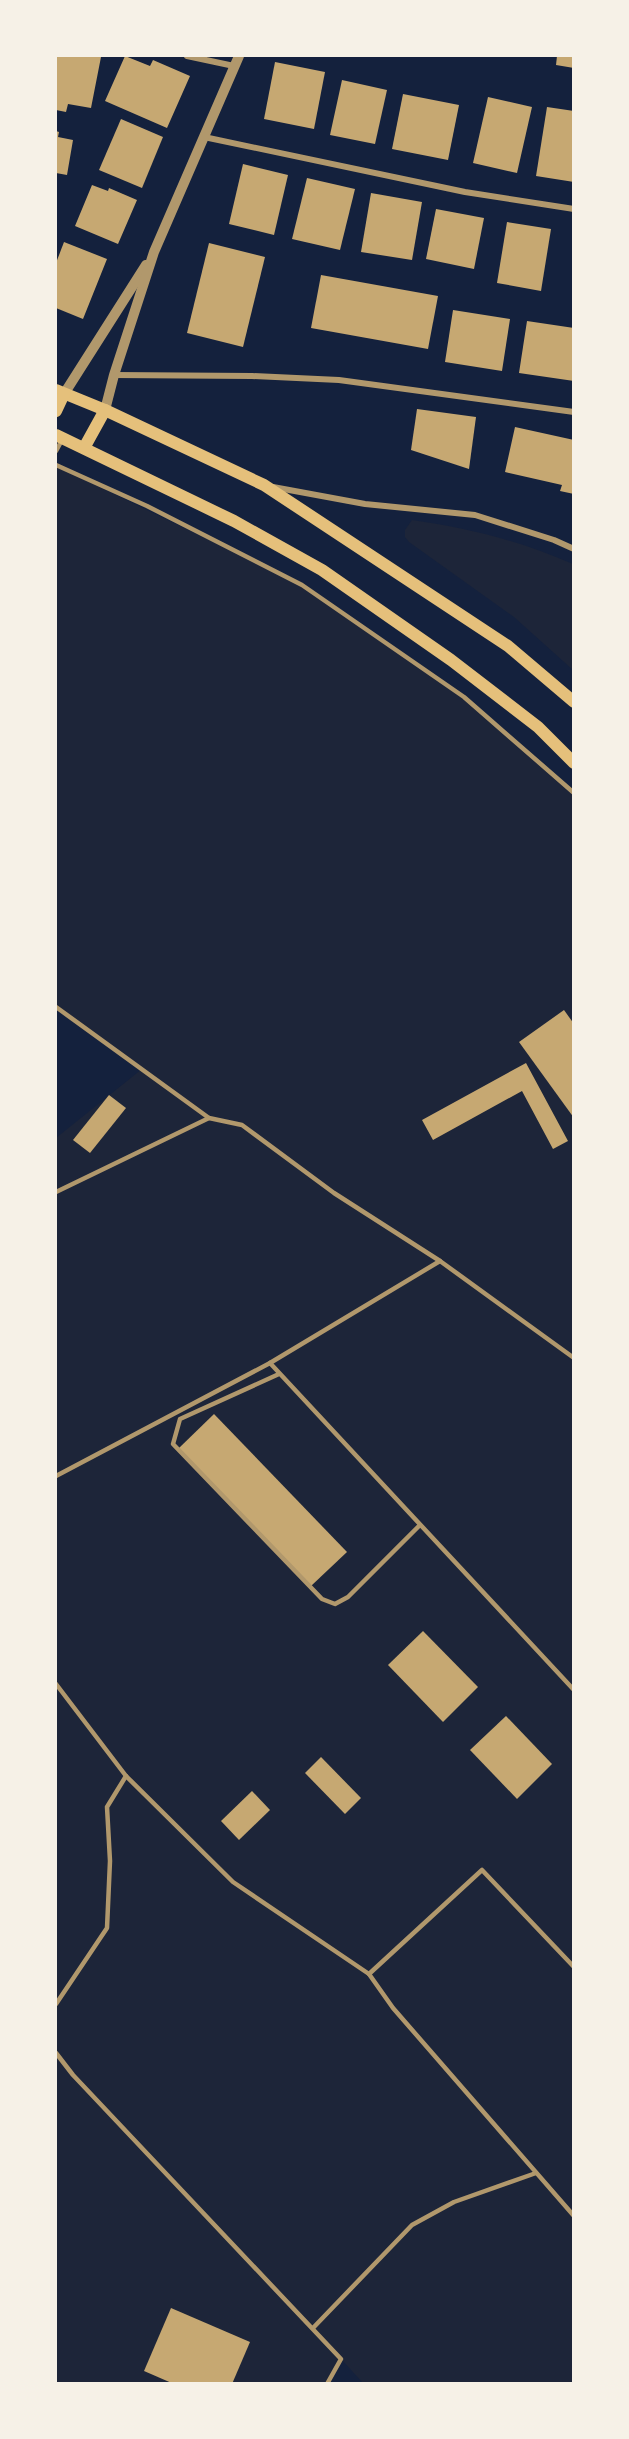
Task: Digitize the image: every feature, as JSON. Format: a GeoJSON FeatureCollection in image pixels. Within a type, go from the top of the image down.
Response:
{"type":"FeatureCollection","features":[{"type":"Feature","properties":{"kind":"main road"},"geometry":{"type":"LineString","coordinates":[[56,411],[60,392],[105,410],[264,485],[508,646],[573,702]]}},
{"type":"Feature","properties":{"kind":"main road"},"geometry":{"type":"LineString","coordinates":[[84,448],[105,410]]}},
{"type":"Feature","properties":{"kind":"main road"},"geometry":{"type":"LineString","coordinates":[[59,437],[234,521],[322,570],[451,660],[538,727],[573,763]]}},
{"type":"Feature","properties":{"kind":"street"},"geometry":{"type":"LineString","coordinates":[[105,410],[154,252],[237,61],[187,56]]}},
{"type":"Feature","properties":{"kind":"street"},"geometry":{"type":"LineString","coordinates":[[204,137],[465,192],[573,209]]}},
{"type":"Feature","properties":{"kind":"street"},"geometry":{"type":"LineString","coordinates":[[60,392],[154,252]]}},
{"type":"Feature","properties":{"kind":"street"},"geometry":{"type":"LineString","coordinates":[[114,375],[252,376],[339,380],[573,412]]}},
{"type":"Feature","properties":{"kind":"street"},"geometry":{"type":"LineString","coordinates":[[264,485],[365,504],[475,515],[554,540],[573,549]]}},
{"type":"Feature","properties":{"kind":"lane"},"geometry":{"type":"LineString","coordinates":[[56,451],[59,437]]}},
{"type":"Feature","properties":{"kind":"lane"},"geometry":{"type":"LineString","coordinates":[[56,465],[147,506],[302,585],[464,697],[573,793]]}},
{"type":"Feature","properties":{"kind":"lane"},"geometry":{"type":"LineString","coordinates":[[56,1007],[209,1118],[242,1125],[334,1193],[440,1261],[573,1358]]}},
{"type":"Feature","properties":{"kind":"lane"},"geometry":{"type":"LineString","coordinates":[[56,1192],[209,1118]]}},
{"type":"Feature","properties":{"kind":"lane"},"geometry":{"type":"LineString","coordinates":[[56,1476],[270,1364],[440,1261]]}},
{"type":"Feature","properties":{"kind":"lane"},"geometry":{"type":"LineString","coordinates":[[270,1364],[573,1690]]}},
{"type":"Feature","properties":{"kind":"lane"},"geometry":{"type":"LineString","coordinates":[[279,1374],[180,1419],[172,1444],[322,1599],[335,1604],[348,1597],[420,1525]]}},
{"type":"Feature","properties":{"kind":"lane"},"geometry":{"type":"LineString","coordinates":[[56,1684],[126,1776],[233,1882],[369,1974],[393,2008],[573,2217]]}},
{"type":"Feature","properties":{"kind":"lane"},"geometry":{"type":"LineString","coordinates":[[56,2004],[107,1928],[110,1861],[107,1807],[126,1776]]}},
{"type":"Feature","properties":{"kind":"lane"},"geometry":{"type":"LineString","coordinates":[[369,1974],[483,1870],[573,1967]]}},
{"type":"Feature","properties":{"kind":"lane"},"geometry":{"type":"LineString","coordinates":[[56,2053],[73,2075],[341,2359],[327,2384]]}},
{"type":"Feature","properties":{"kind":"lane"},"geometry":{"type":"LineString","coordinates":[[313,2328],[412,2225],[454,2202],[536,2174]]}},
{"type":"Feature","properties":{"kind":"shaded area"},"geometry":{"type":"Polygon","coordinates":[[[56,466],[302,585],[464,697],[573,793],[573,2383],[363,2383],[341,2359],[327,2383],[56,2383],[56,1138],[142,1069],[56,1005],[56,466]]]}},
{"type":"Feature","properties":{"kind":"shaded area"},"geometry":{"type":"Polygon","coordinates":[[[412,520],[494,536],[573,564],[573,670],[514,617],[409,542],[405,537],[405,530],[412,520]]]}},
{"type":"Feature","properties":{"kind":"building"},"geometry":{"type":"Polygon","coordinates":[[[56,56],[101,57],[91,108],[68,104],[66,112],[56,110],[56,56]]]}},
{"type":"Feature","properties":{"kind":"building"},"geometry":{"type":"Polygon","coordinates":[[[125,56],[150,66],[153,60],[190,76],[167,128],[105,101],[125,56]]]}},
{"type":"Feature","properties":{"kind":"building"},"geometry":{"type":"Polygon","coordinates":[[[557,56],[574,56],[574,68],[556,65],[557,56]]]}},
{"type":"Feature","properties":{"kind":"building"},"geometry":{"type":"Polygon","coordinates":[[[275,62],[325,72],[314,129],[264,119],[275,62]]]}},
{"type":"Feature","properties":{"kind":"building"},"geometry":{"type":"Polygon","coordinates":[[[342,80],[387,90],[375,144],[330,135],[342,80]]]}},
{"type":"Feature","properties":{"kind":"building"},"geometry":{"type":"Polygon","coordinates":[[[403,94],[459,105],[448,160],[392,149],[403,94]]]}},
{"type":"Feature","properties":{"kind":"building"},"geometry":{"type":"Polygon","coordinates":[[[488,97],[532,107],[517,173],[473,163],[488,97]]]}},
{"type":"Feature","properties":{"kind":"building"},"geometry":{"type":"Polygon","coordinates":[[[547,107],[574,111],[574,182],[536,176],[547,107]]]}},
{"type":"Feature","properties":{"kind":"building"},"geometry":{"type":"Polygon","coordinates":[[[121,119],[163,137],[142,188],[99,170],[121,119]]]}},
{"type":"Feature","properties":{"kind":"building"},"geometry":{"type":"Polygon","coordinates":[[[56,131],[59,132],[58,137],[73,140],[67,175],[56,173],[56,131]]]}},
{"type":"Feature","properties":{"kind":"building"},"geometry":{"type":"Polygon","coordinates":[[[243,164],[288,175],[274,235],[229,224],[243,164]]]}},
{"type":"Feature","properties":{"kind":"building"},"geometry":{"type":"Polygon","coordinates":[[[307,178],[355,189],[340,250],[292,239],[307,178]]]}},
{"type":"Feature","properties":{"kind":"building"},"geometry":{"type":"Polygon","coordinates":[[[92,185],[108,191],[109,188],[137,200],[118,244],[75,226],[92,185]]]}},
{"type":"Feature","properties":{"kind":"building"},"geometry":{"type":"Polygon","coordinates":[[[371,193],[422,202],[412,260],[361,252],[371,193]]]}},
{"type":"Feature","properties":{"kind":"building"},"geometry":{"type":"Polygon","coordinates":[[[436,209],[484,218],[474,269],[426,259],[436,209]]]}},
{"type":"Feature","properties":{"kind":"building"},"geometry":{"type":"Polygon","coordinates":[[[507,222],[551,229],[541,291],[497,283],[507,222]]]}},
{"type":"Feature","properties":{"kind":"building"},"geometry":{"type":"Polygon","coordinates":[[[64,242],[107,259],[83,319],[56,308],[56,263],[64,242]]]}},
{"type":"Feature","properties":{"kind":"building"},"geometry":{"type":"Polygon","coordinates":[[[209,243],[265,257],[243,347],[187,333],[209,243]]]}},
{"type":"Feature","properties":{"kind":"building"},"geometry":{"type":"Polygon","coordinates":[[[321,275],[438,296],[428,349],[311,328],[321,275]]]}},
{"type":"Feature","properties":{"kind":"building"},"geometry":{"type":"Polygon","coordinates":[[[453,310],[510,319],[502,371],[445,362],[453,310]]]}},
{"type":"Feature","properties":{"kind":"building"},"geometry":{"type":"Polygon","coordinates":[[[527,321],[574,328],[574,381],[519,373],[527,321]]]}},
{"type":"Feature","properties":{"kind":"building"},"geometry":{"type":"Polygon","coordinates":[[[417,409],[476,417],[469,469],[411,450],[417,409]]]}},
{"type":"Feature","properties":{"kind":"building"},"geometry":{"type":"Polygon","coordinates":[[[515,427],[574,440],[574,494],[560,491],[562,485],[505,472],[515,427]]]}},
{"type":"Feature","properties":{"kind":"building"},"geometry":{"type":"Polygon","coordinates":[[[564,1010],[574,1024],[574,1118],[519,1042],[564,1010]]]}},
{"type":"Feature","properties":{"kind":"building"},"geometry":{"type":"Polygon","coordinates":[[[526,1063],[568,1141],[553,1149],[522,1091],[433,1140],[422,1120],[526,1063]]]}},
{"type":"Feature","properties":{"kind":"building"},"geometry":{"type":"Polygon","coordinates":[[[109,1095],[126,1108],[90,1153],[73,1140],[109,1095]]]}},
{"type":"Feature","properties":{"kind":"building"},"geometry":{"type":"Polygon","coordinates":[[[214,1414],[347,1552],[311,1586],[178,1449],[214,1414]]]}},
{"type":"Feature","properties":{"kind":"building"},"geometry":{"type":"Polygon","coordinates":[[[423,1631],[478,1687],[443,1722],[388,1665],[423,1631]]]}},
{"type":"Feature","properties":{"kind":"building"},"geometry":{"type":"Polygon","coordinates":[[[506,1716],[552,1764],[517,1799],[470,1750],[506,1716]]]}},
{"type":"Feature","properties":{"kind":"building"},"geometry":{"type":"Polygon","coordinates":[[[321,1757],[361,1798],[345,1814],[305,1773],[321,1757]]]}},
{"type":"Feature","properties":{"kind":"building"},"geometry":{"type":"Polygon","coordinates":[[[252,1791],[270,1810],[239,1840],[221,1821],[252,1791]]]}},
{"type":"Feature","properties":{"kind":"building"},"geometry":{"type":"Polygon","coordinates":[[[171,2308],[250,2342],[232,2384],[174,2384],[144,2371],[171,2308]]]}}]}
